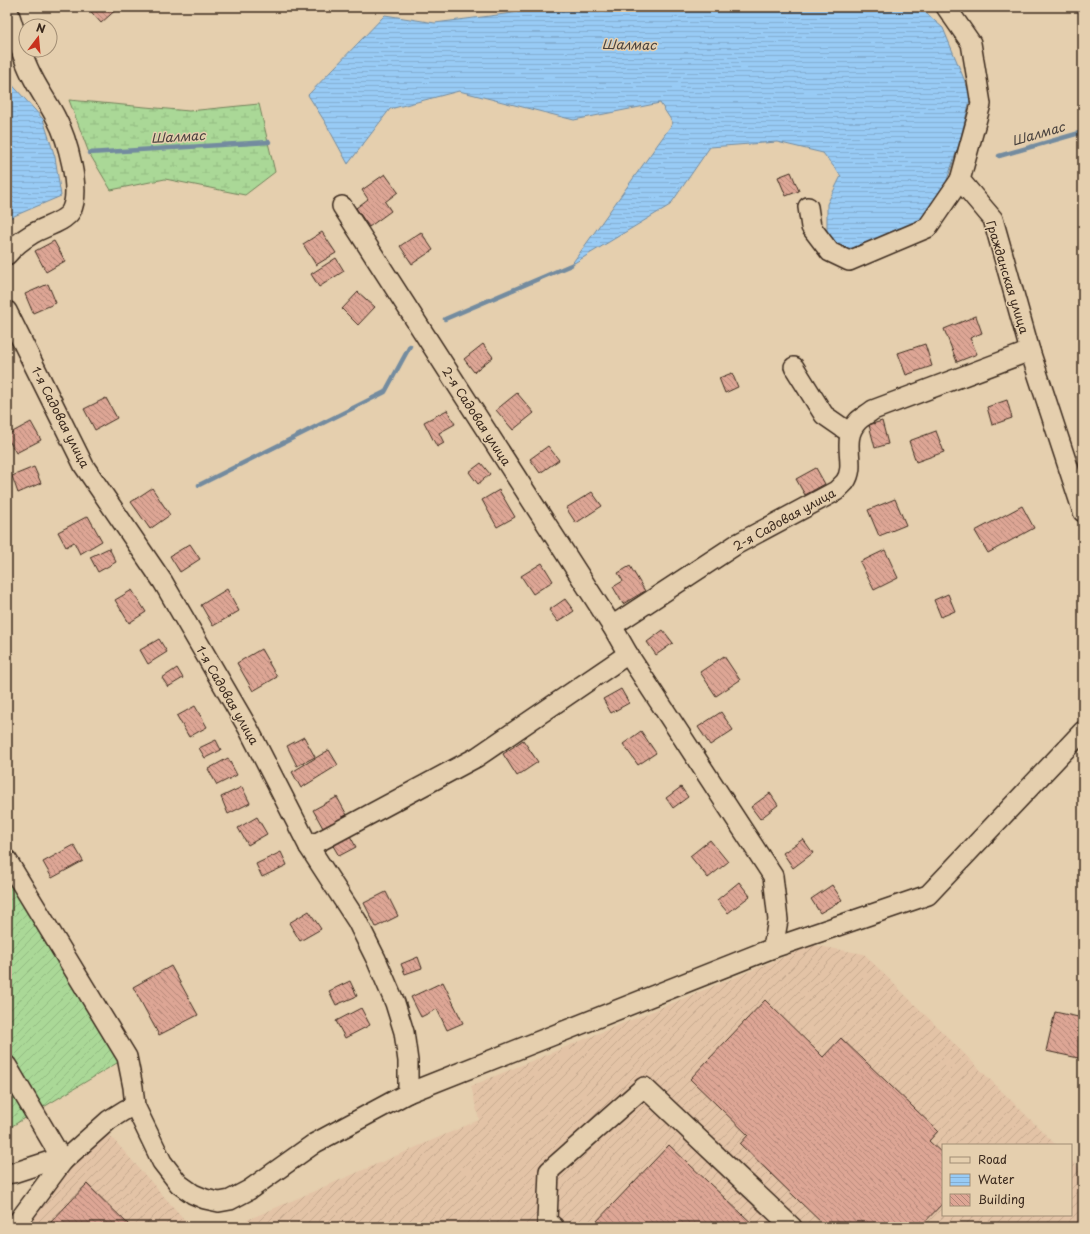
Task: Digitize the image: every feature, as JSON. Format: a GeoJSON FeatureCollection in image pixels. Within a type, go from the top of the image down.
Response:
{"type":"FeatureCollection","features":[{"type":"Feature","properties":{"kind":"street"},"geometry":{"type":"LineString","coordinates":[[7,7],[18,42],[32,78],[56,118],[69,149],[75,190],[74,202],[70,212],[61,220],[33,233],[15,245],[7,255]]}},
{"type":"Feature","properties":{"kind":"street"},"geometry":{"type":"LineString","coordinates":[[808,207],[812,227],[830,252],[849,261],[927,228],[960,180],[981,104],[971,43],[946,7]]}},
{"type":"Feature","properties":{"kind":"street","name":"Гражданская улица"},"geometry":{"type":"LineString","coordinates":[[960,180],[993,219],[1030,351],[1083,512]]}},
{"type":"Feature","properties":{"kind":"street","name":"2-я Садовая улица"},"geometry":{"type":"LineString","coordinates":[[342,206],[612,626],[628,654],[773,876],[778,920],[773,948]]}},
{"type":"Feature","properties":{"kind":"street","name":"1-я Садовая улица"},"geometry":{"type":"LineString","coordinates":[[7,312],[84,466],[171,596],[248,728],[309,847],[357,921],[376,959],[395,1003],[404,1032],[407,1054],[408,1093]]}},
{"type":"Feature","properties":{"kind":"street"},"geometry":{"type":"LineString","coordinates":[[794,368],[824,415],[850,434],[859,420],[873,410],[1030,351]]}},
{"type":"Feature","properties":{"kind":"street","name":"2-я Садовая улица"},"geometry":{"type":"LineString","coordinates":[[612,626],[737,544],[836,491],[845,482],[849,472],[850,459],[848,442],[850,434]]}},
{"type":"Feature","properties":{"kind":"street"},"geometry":{"type":"LineString","coordinates":[[309,847],[477,757],[628,654]]}},
{"type":"Feature","properties":{"kind":"street"},"geometry":{"type":"LineString","coordinates":[[7,860],[13,885],[127,1057],[135,1106],[162,1162],[179,1184],[193,1194],[219,1202],[230,1200],[250,1190],[315,1143],[408,1093],[773,948],[928,895],[1083,731]]}},
{"type":"Feature","properties":{"kind":"street"},"geometry":{"type":"LineString","coordinates":[[7,1066],[63,1161]]}},
{"type":"Feature","properties":{"kind":"street"},"geometry":{"type":"LineString","coordinates":[[554,1227],[547,1221],[549,1171],[644,1088],[792,1227]]}},
{"type":"Feature","properties":{"kind":"street"},"geometry":{"type":"LineString","coordinates":[[14,1227],[63,1161],[109,1120],[125,1110],[135,1106]]}},
{"type":"Feature","properties":{"kind":"street"},"geometry":{"type":"LineString","coordinates":[[7,1174],[53,1160],[63,1161]]}},
{"type":"Feature","properties":{"kind":"shaded area"},"geometry":{"type":"Polygon","coordinates":[[[813,945],[864,954],[1055,1144],[942,1144],[942,1216],[1072,1216],[1072,1161],[1083,1172],[1083,1227],[231,1227],[479,1120],[471,1086],[813,945]]]}},
{"type":"Feature","properties":{"kind":"shaded area"},"geometry":{"type":"Polygon","coordinates":[[[106,1131],[191,1227],[28,1227],[27,1220],[33,1203],[106,1131]]]}},
{"type":"Feature","properties":{"kind":"green space"},"geometry":{"type":"Polygon","coordinates":[[[69,100],[189,111],[259,104],[275,172],[245,195],[165,179],[111,190],[89,153],[69,100]]]}},
{"type":"Feature","properties":{"kind":"green space"},"geometry":{"type":"Polygon","coordinates":[[[7,860],[127,1057],[7,1129],[7,860]]]}},
{"type":"Feature","properties":{"kind":"water"},"geometry":{"type":"Polygon","coordinates":[[[560,7],[919,7],[943,28],[971,96],[960,141],[941,198],[917,226],[848,251],[833,245],[827,231],[827,204],[841,176],[823,153],[777,142],[710,147],[670,205],[571,265],[673,123],[660,103],[574,120],[459,91],[390,109],[348,164],[308,95],[385,15],[435,23],[560,7]]]}},
{"type":"Feature","properties":{"kind":"water"},"geometry":{"type":"Polygon","coordinates":[[[7,79],[43,119],[55,157],[61,196],[7,219],[7,79]]]}},
{"type":"Feature","properties":{"kind":"building"},"geometry":{"type":"Polygon","coordinates":[[[87,7],[119,7],[101,23],[87,7]]]}},
{"type":"Feature","properties":{"kind":"building"},"geometry":{"type":"Polygon","coordinates":[[[791,172],[799,191],[786,196],[778,177],[791,172]]]}},
{"type":"Feature","properties":{"kind":"building"},"geometry":{"type":"Polygon","coordinates":[[[385,174],[398,192],[385,202],[391,211],[369,227],[356,208],[368,199],[362,190],[385,174]]]}},
{"type":"Feature","properties":{"kind":"building"},"geometry":{"type":"Polygon","coordinates":[[[322,232],[336,253],[316,265],[303,244],[322,232]]]}},
{"type":"Feature","properties":{"kind":"building"},"geometry":{"type":"Polygon","coordinates":[[[421,232],[433,250],[412,264],[400,246],[421,232]]]}},
{"type":"Feature","properties":{"kind":"building"},"geometry":{"type":"Polygon","coordinates":[[[54,241],[65,261],[46,272],[35,251],[54,241]]]}},
{"type":"Feature","properties":{"kind":"building"},"geometry":{"type":"Polygon","coordinates":[[[336,258],[344,271],[319,287],[311,274],[336,258]]]}},
{"type":"Feature","properties":{"kind":"building"},"geometry":{"type":"Polygon","coordinates":[[[48,284],[56,303],[33,313],[25,294],[48,284]]]}},
{"type":"Feature","properties":{"kind":"building"},"geometry":{"type":"Polygon","coordinates":[[[358,292],[375,307],[358,325],[342,309],[358,292]]]}},
{"type":"Feature","properties":{"kind":"building"},"geometry":{"type":"Polygon","coordinates":[[[976,316],[982,333],[970,338],[977,354],[957,362],[944,329],[976,316]]]}},
{"type":"Feature","properties":{"kind":"building"},"geometry":{"type":"Polygon","coordinates":[[[483,344],[493,357],[474,372],[464,359],[483,344]]]}},
{"type":"Feature","properties":{"kind":"building"},"geometry":{"type":"Polygon","coordinates":[[[925,344],[932,366],[906,375],[898,353],[925,344]]]}},
{"type":"Feature","properties":{"kind":"building"},"geometry":{"type":"Polygon","coordinates":[[[732,373],[738,387],[725,393],[719,378],[732,373]]]}},
{"type":"Feature","properties":{"kind":"building"},"geometry":{"type":"Polygon","coordinates":[[[517,393],[534,413],[513,430],[496,410],[517,393]]]}},
{"type":"Feature","properties":{"kind":"building"},"geometry":{"type":"Polygon","coordinates":[[[106,398],[117,418],[95,430],[84,409],[106,398]]]}},
{"type":"Feature","properties":{"kind":"building"},"geometry":{"type":"Polygon","coordinates":[[[1007,400],[1012,418],[992,425],[987,407],[1007,400]]]}},
{"type":"Feature","properties":{"kind":"building"},"geometry":{"type":"Polygon","coordinates":[[[447,410],[455,424],[439,433],[444,443],[437,447],[424,422],[447,410]]]}},
{"type":"Feature","properties":{"kind":"building"},"geometry":{"type":"Polygon","coordinates":[[[882,421],[888,444],[875,448],[869,425],[882,421]]]}},
{"type":"Feature","properties":{"kind":"building"},"geometry":{"type":"Polygon","coordinates":[[[31,422],[41,440],[16,453],[7,435],[31,422]]]}},
{"type":"Feature","properties":{"kind":"building"},"geometry":{"type":"Polygon","coordinates":[[[936,431],[944,452],[916,462],[909,441],[936,431]]]}},
{"type":"Feature","properties":{"kind":"building"},"geometry":{"type":"Polygon","coordinates":[[[548,446],[559,460],[540,473],[530,459],[548,446]]]}},
{"type":"Feature","properties":{"kind":"building"},"geometry":{"type":"Polygon","coordinates":[[[481,463],[490,474],[478,484],[469,472],[481,463]]]}},
{"type":"Feature","properties":{"kind":"building"},"geometry":{"type":"Polygon","coordinates":[[[34,467],[41,483],[18,493],[12,476],[34,467]]]}},
{"type":"Feature","properties":{"kind":"building"},"geometry":{"type":"Polygon","coordinates":[[[816,468],[825,484],[805,495],[796,479],[816,468]]]}},
{"type":"Feature","properties":{"kind":"building"},"geometry":{"type":"Polygon","coordinates":[[[152,488],[170,515],[150,529],[131,502],[152,488]]]}},
{"type":"Feature","properties":{"kind":"building"},"geometry":{"type":"Polygon","coordinates":[[[499,490],[515,517],[497,527],[482,500],[499,490]]]}},
{"type":"Feature","properties":{"kind":"building"},"geometry":{"type":"Polygon","coordinates":[[[592,492],[602,506],[576,523],[566,508],[592,492]]]}},
{"type":"Feature","properties":{"kind":"building"},"geometry":{"type":"Polygon","coordinates":[[[895,499],[906,525],[879,536],[868,510],[895,499]]]}},
{"type":"Feature","properties":{"kind":"building"},"geometry":{"type":"Polygon","coordinates":[[[1022,506],[1034,528],[988,553],[975,531],[1022,506]]]}},
{"type":"Feature","properties":{"kind":"building"},"geometry":{"type":"Polygon","coordinates":[[[88,516],[102,541],[80,554],[74,542],[66,547],[58,532],[88,516]]]}},
{"type":"Feature","properties":{"kind":"building"},"geometry":{"type":"Polygon","coordinates":[[[190,544],[200,559],[180,572],[170,556],[190,544]]]}},
{"type":"Feature","properties":{"kind":"building"},"geometry":{"type":"Polygon","coordinates":[[[109,548],[116,562],[98,572],[90,557],[109,548]]]}},
{"type":"Feature","properties":{"kind":"building"},"geometry":{"type":"Polygon","coordinates":[[[885,550],[898,578],[874,590],[860,562],[885,550]]]}},
{"type":"Feature","properties":{"kind":"building"},"geometry":{"type":"Polygon","coordinates":[[[542,563],[553,581],[533,594],[521,576],[542,563]]]}},
{"type":"Feature","properties":{"kind":"building"},"geometry":{"type":"Polygon","coordinates":[[[630,566],[645,591],[623,604],[613,587],[623,581],[618,573],[630,566]]]}},
{"type":"Feature","properties":{"kind":"building"},"geometry":{"type":"Polygon","coordinates":[[[227,589],[239,611],[213,626],[201,605],[227,589]]]}},
{"type":"Feature","properties":{"kind":"building"},"geometry":{"type":"Polygon","coordinates":[[[132,590],[146,612],[129,623],[115,600],[132,590]]]}},
{"type":"Feature","properties":{"kind":"building"},"geometry":{"type":"Polygon","coordinates":[[[948,594],[955,611],[941,617],[934,600],[948,594]]]}},
{"type":"Feature","properties":{"kind":"building"},"geometry":{"type":"Polygon","coordinates":[[[565,599],[574,611],[558,622],[549,610],[565,599]]]}},
{"type":"Feature","properties":{"kind":"building"},"geometry":{"type":"Polygon","coordinates":[[[663,630],[673,643],[656,655],[647,642],[663,630]]]}},
{"type":"Feature","properties":{"kind":"building"},"geometry":{"type":"Polygon","coordinates":[[[159,639],[167,652],[148,664],[140,650],[159,639]]]}},
{"type":"Feature","properties":{"kind":"building"},"geometry":{"type":"Polygon","coordinates":[[[261,649],[277,677],[253,691],[237,663],[261,649]]]}},
{"type":"Feature","properties":{"kind":"building"},"geometry":{"type":"Polygon","coordinates":[[[724,656],[740,680],[716,696],[700,672],[724,656]]]}},
{"type":"Feature","properties":{"kind":"building"},"geometry":{"type":"Polygon","coordinates":[[[177,668],[183,678],[168,687],[162,678],[177,668]]]}},
{"type":"Feature","properties":{"kind":"building"},"geometry":{"type":"Polygon","coordinates":[[[621,689],[629,703],[611,713],[603,699],[621,689]]]}},
{"type":"Feature","properties":{"kind":"building"},"geometry":{"type":"Polygon","coordinates":[[[195,706],[207,727],[189,737],[177,716],[195,706]]]}},
{"type":"Feature","properties":{"kind":"building"},"geometry":{"type":"Polygon","coordinates":[[[721,712],[733,730],[710,745],[698,727],[721,712]]]}},
{"type":"Feature","properties":{"kind":"building"},"geometry":{"type":"Polygon","coordinates":[[[641,731],[656,753],[638,765],[623,744],[641,731]]]}},
{"type":"Feature","properties":{"kind":"building"},"geometry":{"type":"Polygon","coordinates":[[[304,737],[315,757],[297,766],[287,746],[304,737]]]}},
{"type":"Feature","properties":{"kind":"building"},"geometry":{"type":"Polygon","coordinates":[[[216,740],[221,750],[205,758],[199,748],[216,740]]]}},
{"type":"Feature","properties":{"kind":"building"},"geometry":{"type":"Polygon","coordinates":[[[523,740],[538,762],[517,776],[503,754],[523,740]]]}},
{"type":"Feature","properties":{"kind":"building"},"geometry":{"type":"Polygon","coordinates":[[[329,750],[338,765],[301,788],[292,772],[329,750]]]}},
{"type":"Feature","properties":{"kind":"building"},"geometry":{"type":"Polygon","coordinates":[[[228,758],[237,775],[217,785],[208,769],[228,758]]]}},
{"type":"Feature","properties":{"kind":"building"},"geometry":{"type":"Polygon","coordinates":[[[242,787],[250,803],[228,814],[221,797],[242,787]]]}},
{"type":"Feature","properties":{"kind":"building"},"geometry":{"type":"Polygon","coordinates":[[[681,787],[688,797],[673,808],[666,798],[681,787]]]}},
{"type":"Feature","properties":{"kind":"building"},"geometry":{"type":"Polygon","coordinates":[[[770,793],[778,805],[760,819],[751,807],[770,793]]]}},
{"type":"Feature","properties":{"kind":"building"},"geometry":{"type":"Polygon","coordinates":[[[337,797],[347,815],[323,828],[313,810],[337,797]]]}},
{"type":"Feature","properties":{"kind":"building"},"geometry":{"type":"Polygon","coordinates":[[[257,817],[267,834],[248,845],[238,828],[257,817]]]}},
{"type":"Feature","properties":{"kind":"building"},"geometry":{"type":"Polygon","coordinates":[[[349,834],[356,847],[339,856],[332,844],[349,834]]]}},
{"type":"Feature","properties":{"kind":"building"},"geometry":{"type":"Polygon","coordinates":[[[803,839],[813,853],[793,868],[783,853],[803,839]]]}},
{"type":"Feature","properties":{"kind":"building"},"geometry":{"type":"Polygon","coordinates":[[[710,840],[728,862],[708,878],[690,856],[710,840]]]}},
{"type":"Feature","properties":{"kind":"building"},"geometry":{"type":"Polygon","coordinates":[[[74,845],[83,861],[52,878],[43,862],[74,845]]]}},
{"type":"Feature","properties":{"kind":"building"},"geometry":{"type":"Polygon","coordinates":[[[281,852],[287,865],[262,877],[256,864],[281,852]]]}},
{"type":"Feature","properties":{"kind":"building"},"geometry":{"type":"Polygon","coordinates":[[[739,882],[750,896],[728,913],[717,900],[739,882]]]}},
{"type":"Feature","properties":{"kind":"building"},"geometry":{"type":"Polygon","coordinates":[[[832,885],[842,900],[820,913],[811,899],[832,885]]]}},
{"type":"Feature","properties":{"kind":"building"},"geometry":{"type":"Polygon","coordinates":[[[386,892],[398,916],[376,927],[364,903],[386,892]]]}},
{"type":"Feature","properties":{"kind":"building"},"geometry":{"type":"Polygon","coordinates":[[[309,911],[321,929],[300,941],[289,923],[309,911]]]}},
{"type":"Feature","properties":{"kind":"building"},"geometry":{"type":"Polygon","coordinates":[[[418,957],[422,968],[405,974],[401,964],[418,957]]]}},
{"type":"Feature","properties":{"kind":"building"},"geometry":{"type":"Polygon","coordinates":[[[171,966],[198,1015],[159,1035],[133,987],[171,966]]]}},
{"type":"Feature","properties":{"kind":"building"},"geometry":{"type":"Polygon","coordinates":[[[350,981],[357,996],[336,1005],[329,991],[350,981]]]}},
{"type":"Feature","properties":{"kind":"building"},"geometry":{"type":"Polygon","coordinates":[[[443,982],[463,1023],[447,1030],[437,1009],[421,1017],[411,997],[443,982]]]}},
{"type":"Feature","properties":{"kind":"building"},"geometry":{"type":"Polygon","coordinates":[[[765,1000],[823,1057],[841,1038],[938,1131],[929,1141],[942,1153],[942,1204],[920,1227],[826,1227],[740,1144],[748,1135],[690,1079],[765,1000]]]}},
{"type":"Feature","properties":{"kind":"building"},"geometry":{"type":"Polygon","coordinates":[[[361,1008],[370,1025],[345,1038],[336,1021],[361,1008]]]}},
{"type":"Feature","properties":{"kind":"building"},"geometry":{"type":"Polygon","coordinates":[[[1055,1012],[1083,1018],[1083,1059],[1046,1051],[1055,1012]]]}},
{"type":"Feature","properties":{"kind":"building"},"geometry":{"type":"Polygon","coordinates":[[[669,1145],[756,1227],[599,1227],[595,1223],[669,1145]]]}},
{"type":"Feature","properties":{"kind":"building"},"geometry":{"type":"Polygon","coordinates":[[[87,1184],[131,1227],[52,1227],[49,1224],[87,1184]]]}},
{"type":"Feature","properties":{"kind":"waterway","name":"Шалмас"},"geometry":{"type":"LineString","coordinates":[[999,156],[1083,132]]}},
{"type":"Feature","properties":{"kind":"waterway","name":"Шалмас"},"geometry":{"type":"LineString","coordinates":[[89,153],[269,142]]}},
{"type":"Feature","properties":{"kind":"waterway"},"geometry":{"type":"LineString","coordinates":[[445,319],[571,265]]}},
{"type":"Feature","properties":{"kind":"waterway"},"geometry":{"type":"LineString","coordinates":[[199,485],[385,392],[410,346]]}}]}
